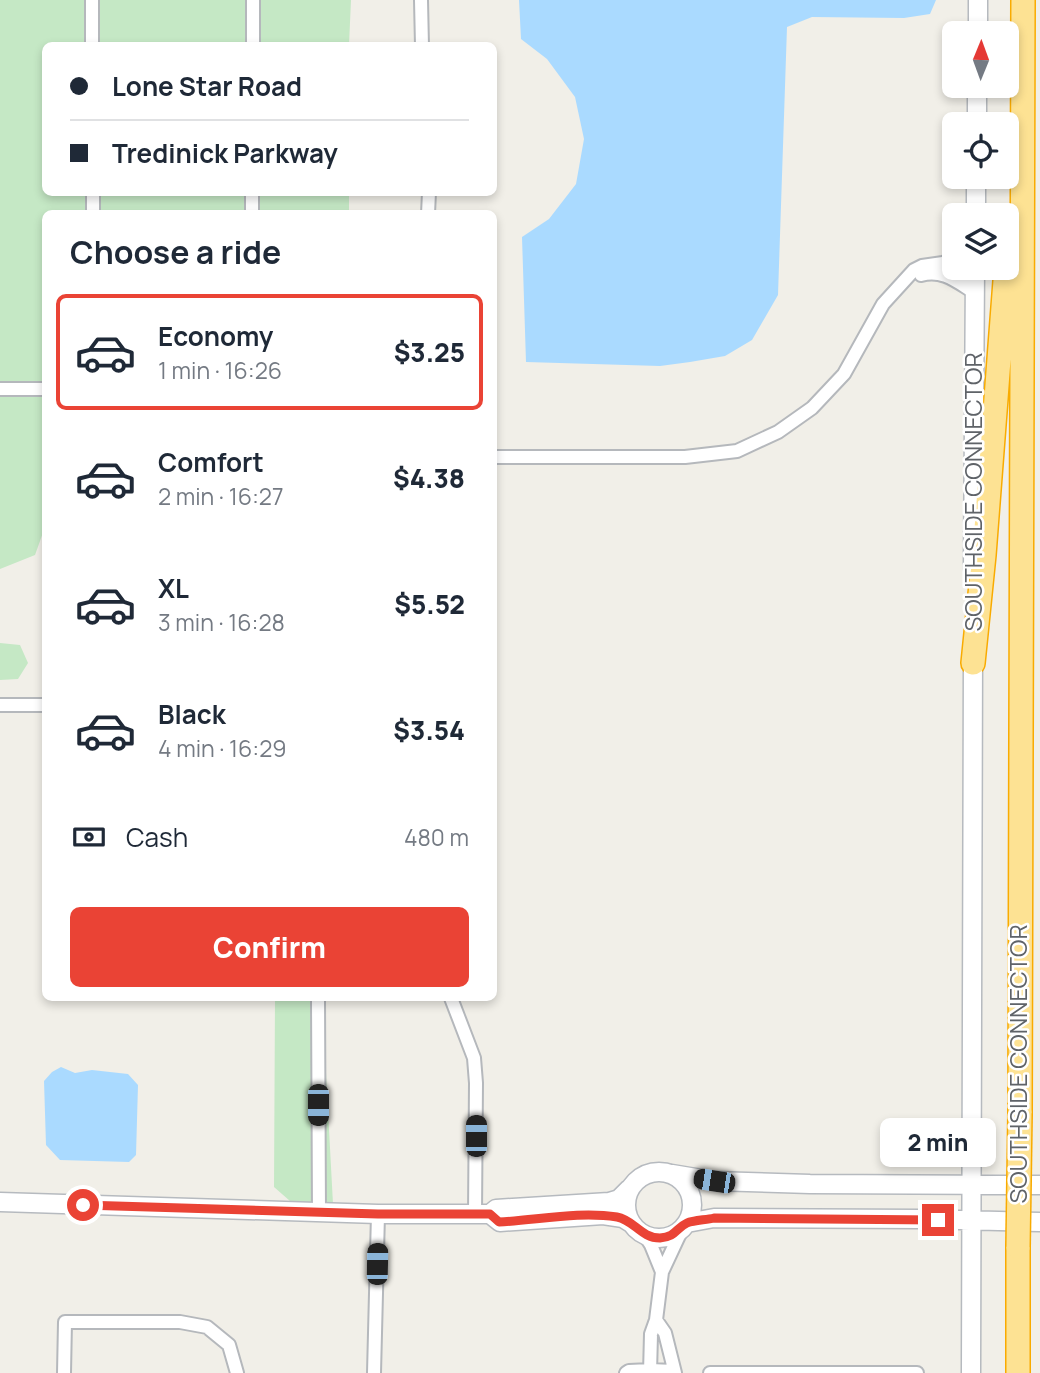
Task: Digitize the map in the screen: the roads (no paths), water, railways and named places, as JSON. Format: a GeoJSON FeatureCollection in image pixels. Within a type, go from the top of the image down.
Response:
{"type":"FeatureCollection","features":[{"type":"Feature","properties":{"kind":"highway","name":"SOUTHSIDE CONNECTOR"},"geometry":{"type":"LineString","coordinates":[[1018,1373],[1023,0]]}},
{"type":"Feature","properties":{"kind":"highway"},"geometry":{"type":"LineString","coordinates":[[1011,203],[1013,174],[1022,137]]}},
{"type":"Feature","properties":{"kind":"highway"},"geometry":{"type":"LineString","coordinates":[[973,663],[1005,280]]}},
{"type":"Feature","properties":{"kind":"street"},"geometry":{"type":"LineString","coordinates":[[92,0],[92,42]]}},
{"type":"Feature","properties":{"kind":"street"},"geometry":{"type":"LineString","coordinates":[[253,0],[253,42]]}},
{"type":"Feature","properties":{"kind":"street"},"geometry":{"type":"LineString","coordinates":[[421,0],[422,42]]}},
{"type":"Feature","properties":{"kind":"street"},"geometry":{"type":"LineString","coordinates":[[978,0],[978,21]]}},
{"type":"Feature","properties":{"kind":"street"},"geometry":{"type":"LineString","coordinates":[[497,457],[684,457],[737,451],[778,432],[812,408],[844,374],[883,304],[914,270],[942,263]]}},
{"type":"Feature","properties":{"kind":"street"},"geometry":{"type":"LineString","coordinates":[[910,276],[937,273],[945,275],[975,293]]}},
{"type":"Feature","properties":{"kind":"street","name":"SOUTHSIDE CONNECTOR"},"geometry":{"type":"LineString","coordinates":[[971,1373],[975,280]]}},
{"type":"Feature","properties":{"kind":"street"},"geometry":{"type":"LineString","coordinates":[[0,389],[42,389]]}},
{"type":"Feature","properties":{"kind":"street"},"geometry":{"type":"LineString","coordinates":[[0,705],[42,705]]}},
{"type":"Feature","properties":{"kind":"street"},"geometry":{"type":"LineString","coordinates":[[318,1001],[318,1212]]}},
{"type":"Feature","properties":{"kind":"street"},"geometry":{"type":"LineString","coordinates":[[452,1001],[474,1058],[483,1214]]}},
{"type":"Feature","properties":{"kind":"street"},"geometry":{"type":"LineString","coordinates":[[0,1202],[378,1214],[483,1214],[496,1209],[609,1202],[619,1199],[635,1182],[650,1173],[660,1172],[714,1181],[1040,1185]]}},
{"type":"Feature","properties":{"kind":"street"},"geometry":{"type":"LineString","coordinates":[[656,1320],[665,1333],[674,1372],[641,1372],[656,1320],[662,1272],[691,1214],[691,1195],[687,1186],[672,1174]]}},
{"type":"Feature","properties":{"kind":"street"},"geometry":{"type":"LineString","coordinates":[[629,1189],[626,1206],[638,1229],[651,1245],[662,1272]]}},
{"type":"Feature","properties":{"kind":"street"},"geometry":{"type":"LineString","coordinates":[[374,1373],[378,1214]]}},
{"type":"Feature","properties":{"kind":"street"},"geometry":{"type":"LineString","coordinates":[[483,1214],[499,1222],[603,1215],[622,1218],[638,1229],[661,1238],[677,1233],[685,1225],[714,1218],[1040,1222]]}},
{"type":"Feature","properties":{"kind":"street"},"geometry":{"type":"LineString","coordinates":[[64,1373],[65,1322],[180,1322],[207,1327],[229,1345],[236,1373]]}},
{"type":"Feature","properties":{"kind":"street"},"geometry":{"type":"LineString","coordinates":[[710,1373],[916,1373]]}},
{"type":"Feature","properties":{"kind":"water"},"geometry":{"type":"Polygon","coordinates":[[[519,0],[936,0],[930,14],[904,18],[812,17],[787,27],[778,295],[752,340],[725,356],[660,366],[526,362],[522,237],[549,219],[576,184],[584,139],[575,97],[547,59],[521,39],[519,0]]]}},
{"type":"Feature","properties":{"kind":"water"},"geometry":{"type":"Polygon","coordinates":[[[61,1067],[75,1073],[92,1070],[128,1074],[138,1085],[136,1155],[129,1162],[60,1160],[46,1145],[44,1081],[61,1067]]]}}]}
